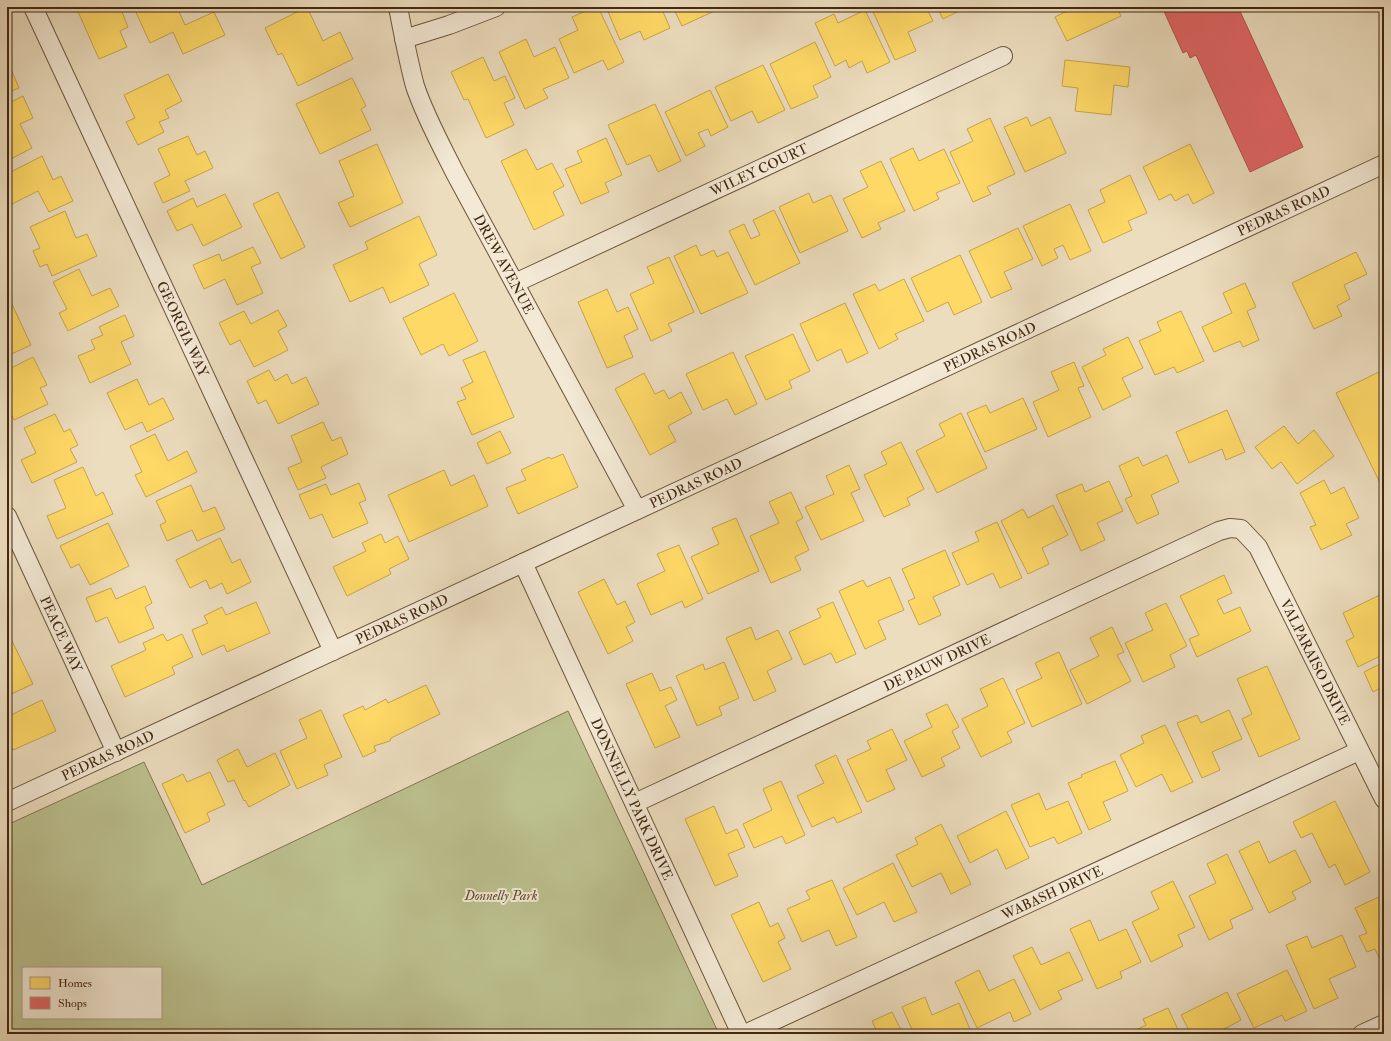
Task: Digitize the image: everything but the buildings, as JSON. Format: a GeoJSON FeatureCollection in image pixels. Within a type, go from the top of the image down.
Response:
{"type":"FeatureCollection","features":[{"type":"Feature","properties":{"kind":"street","name":"GEORGIA WAY"},"geometry":{"type":"LineString","coordinates":[[33,7],[334,651]]}},
{"type":"Feature","properties":{"kind":"street","name":"DREW AVENUE"},"geometry":{"type":"LineString","coordinates":[[398,7],[416,87],[432,125],[455,173],[637,510]]}},
{"type":"Feature","properties":{"kind":"street"},"geometry":{"type":"LineString","coordinates":[[404,39],[449,25],[496,7]]}},
{"type":"Feature","properties":{"kind":"street","name":"WILEY COURT"},"geometry":{"type":"LineString","coordinates":[[515,283],[1003,56]]}},
{"type":"Feature","properties":{"kind":"street","name":"PEDRAS ROAD"},"geometry":{"type":"LineString","coordinates":[[7,802],[1384,164]]}},
{"type":"Feature","properties":{"kind":"street","name":"PEACE WAY"},"geometry":{"type":"LineString","coordinates":[[7,516],[116,752]]}},
{"type":"Feature","properties":{"kind":"street","name":"DE PAUW DRIVE"},"geometry":{"type":"LineString","coordinates":[[635,803],[1219,531],[1230,528],[1241,529]]}},
{"type":"Feature","properties":{"kind":"street","name":"VALPARAISO DRIVE"},"geometry":{"type":"LineString","coordinates":[[1241,529],[1258,546],[1384,799]]}},
{"type":"Feature","properties":{"kind":"street","name":"DONNELLY PARK DRIVE"},"geometry":{"type":"LineString","coordinates":[[523,563],[741,1034]]}},
{"type":"Feature","properties":{"kind":"street","name":"WABASH DRIVE"},"geometry":{"type":"LineString","coordinates":[[745,1034],[1359,751]]}},
{"type":"Feature","properties":{"kind":"street"},"geometry":{"type":"LineString","coordinates":[[1362,1034],[1384,1024]]}},
{"type":"Feature","properties":{"kind":"green space","name":"Donnelly Park"},"geometry":{"type":"Polygon","coordinates":[[[568,711],[719,1034],[7,1034],[7,825],[144,762],[202,885],[568,711]]]}}]}
